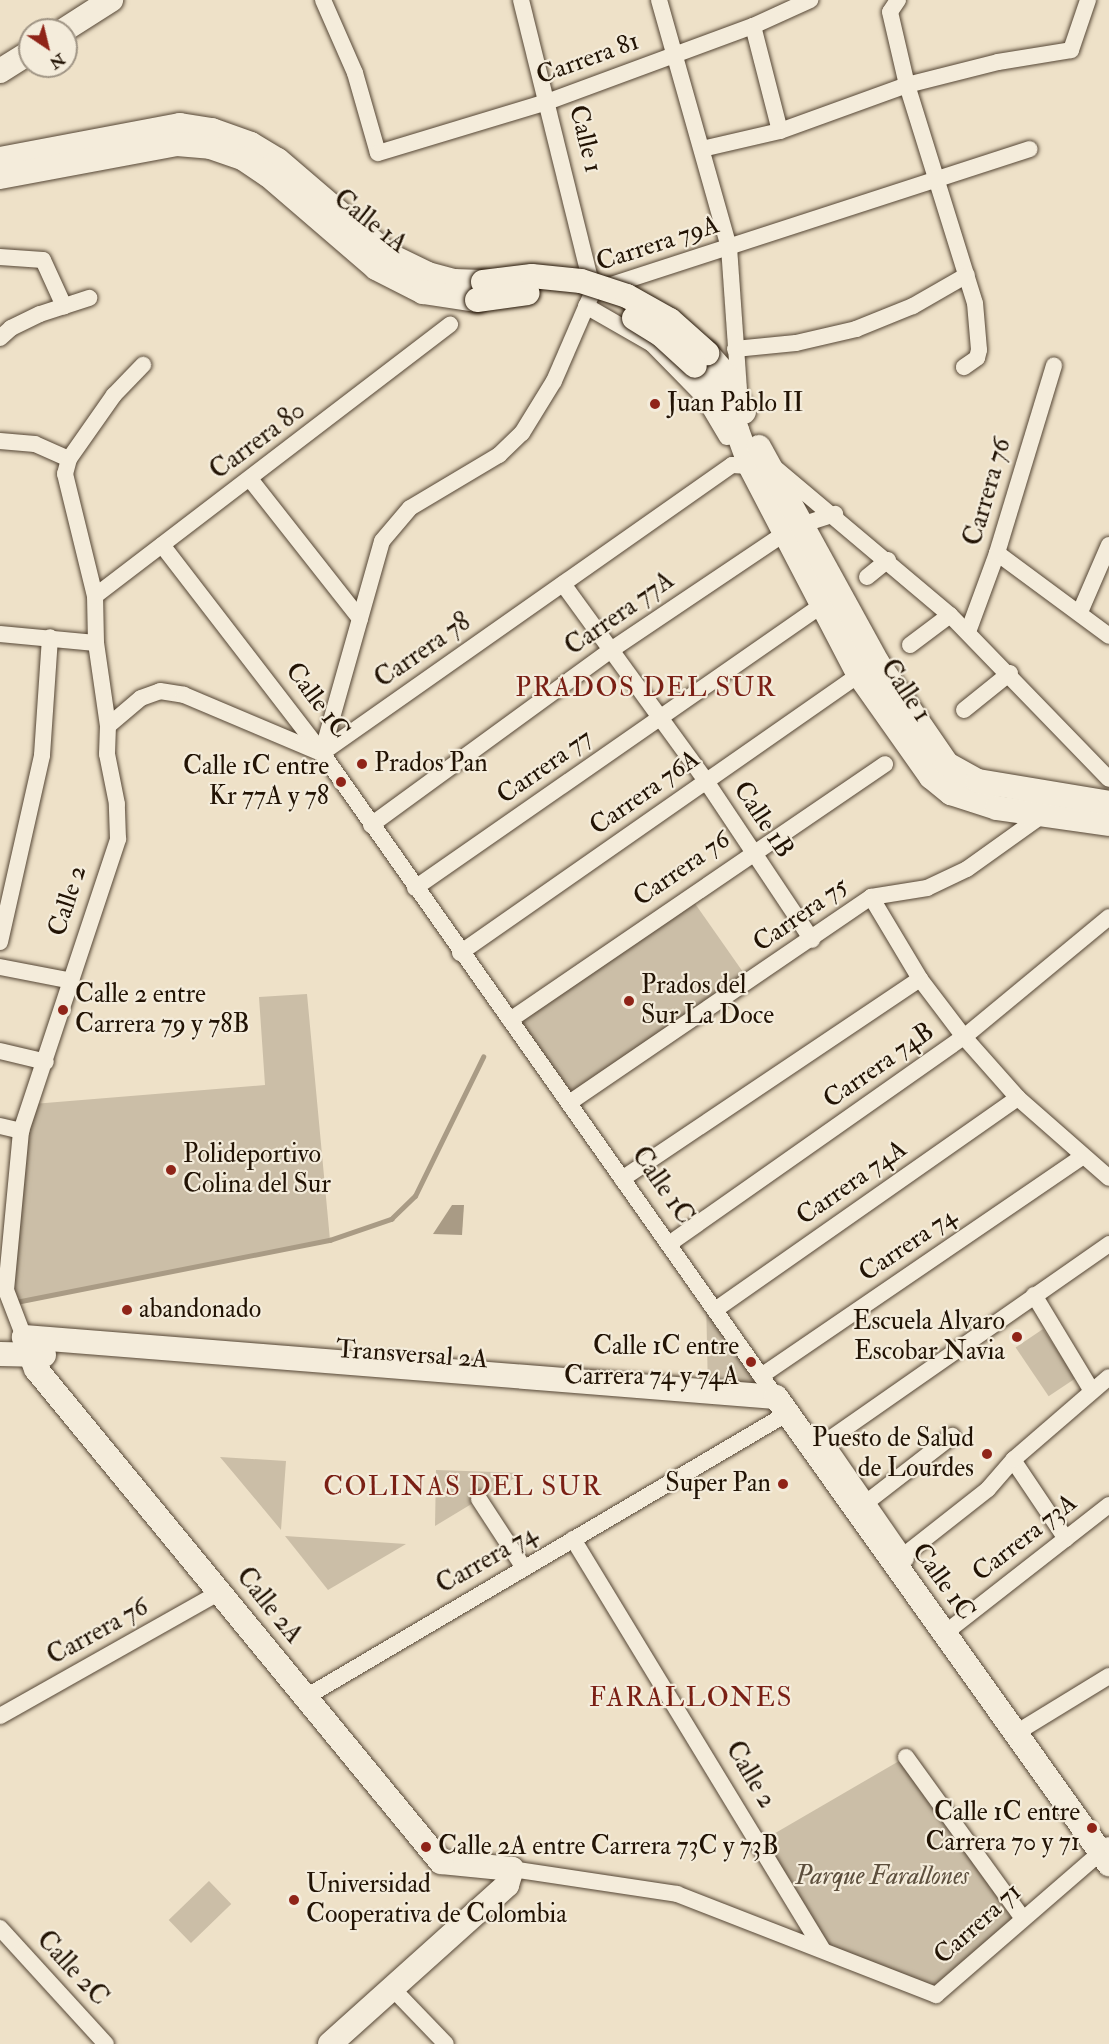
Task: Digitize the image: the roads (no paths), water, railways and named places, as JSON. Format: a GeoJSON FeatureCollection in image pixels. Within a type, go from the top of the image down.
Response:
{"type":"FeatureCollection","features":[{"type":"Feature","properties":{"kind":"street"},"geometry":{"type":"LineString","coordinates":[[78,21],[111,0]]}},
{"type":"Feature","properties":{"kind":"street","name":"Carrera 81"},"geometry":{"type":"LineString","coordinates":[[323,0],[355,73],[378,153],[547,102],[753,26],[791,5],[810,0]]}},
{"type":"Feature","properties":{"kind":"street","name":"Calle 1"},"geometry":{"type":"LineString","coordinates":[[521,0],[547,102],[590,299],[652,344],[686,376],[720,423],[735,454],[835,514],[968,632],[1010,673],[1109,802]]}},
{"type":"Feature","properties":{"kind":"street","name":"Calle 1"},"geometry":{"type":"LineString","coordinates":[[658,0],[671,55],[702,149],[729,247],[735,349],[749,464],[877,662],[947,764],[978,781],[1109,802]]}},
{"type":"Feature","properties":{"kind":"street"},"geometry":{"type":"LineString","coordinates":[[898,0],[890,12],[907,85],[934,180],[975,303],[980,350],[977,358],[964,367]]}},
{"type":"Feature","properties":{"kind":"street"},"geometry":{"type":"LineString","coordinates":[[702,149],[780,131],[907,85],[998,62],[1071,50],[1088,0]]}},
{"type":"Feature","properties":{"kind":"street"},"geometry":{"type":"LineString","coordinates":[[753,26],[780,131]]}},
{"type":"Feature","properties":{"kind":"street"},"geometry":{"type":"LineString","coordinates":[[0,71],[18,60]]}},
{"type":"Feature","properties":{"kind":"street","name":"Calle 1A"},"geometry":{"type":"LineString","coordinates":[[0,159],[180,125],[212,130],[251,144],[278,160],[389,255],[428,274],[480,291]]}},
{"type":"Feature","properties":{"kind":"street","name":"Calle 1A"},"geometry":{"type":"LineString","coordinates":[[0,177],[177,144],[210,147],[244,159],[268,176],[376,268],[423,292],[480,291],[532,276],[580,281],[627,296],[653,311],[701,360],[726,375],[740,403]]}},
{"type":"Feature","properties":{"kind":"street","name":"Carrera 79A"},"geometry":{"type":"LineString","coordinates":[[322,753],[382,541],[410,508],[499,455],[522,432],[554,381],[590,299],[729,247],[1029,149]]}},
{"type":"Feature","properties":{"kind":"street"},"geometry":{"type":"LineString","coordinates":[[0,257],[43,260],[64,306]]}},
{"type":"Feature","properties":{"kind":"street"},"geometry":{"type":"LineString","coordinates":[[735,349],[796,343],[856,329],[914,306],[967,275]]}},
{"type":"Feature","properties":{"kind":"street"},"geometry":{"type":"LineString","coordinates":[[0,338],[11,328],[89,298]]}},
{"type":"Feature","properties":{"kind":"street","name":"Carrera 80"},"geometry":{"type":"LineString","coordinates":[[95,596],[450,324]]}},
{"type":"Feature","properties":{"kind":"street","name":"Calle 1A"},"geometry":{"type":"LineString","coordinates":[[701,360],[733,422],[749,464]]}},
{"type":"Feature","properties":{"kind":"street"},"geometry":{"type":"LineString","coordinates":[[0,441],[35,444],[69,459],[114,395],[143,365]]}},
{"type":"Feature","properties":{"kind":"street","name":"Carrera 76"},"geometry":{"type":"LineString","coordinates":[[968,632],[997,553],[1054,365]]}},
{"type":"Feature","properties":{"kind":"street","name":"Calle 2"},"geometry":{"type":"LineString","coordinates":[[28,1346],[3,1289],[21,1131],[46,1062],[118,839],[117,804],[107,754],[108,726],[96,643],[95,596],[65,474],[69,459]]}},
{"type":"Feature","properties":{"kind":"street","name":"Carrera 78"},"geometry":{"type":"LineString","coordinates":[[322,753],[562,584],[749,464]]}},
{"type":"Feature","properties":{"kind":"street"},"geometry":{"type":"LineString","coordinates":[[250,479],[360,619]]}},
{"type":"Feature","properties":{"kind":"street","name":"Carrera 77A"},"geometry":{"type":"LineString","coordinates":[[370,825],[611,650],[793,529],[835,514]]}},
{"type":"Feature","properties":{"kind":"street","name":"Calle 1"},"geometry":{"type":"LineString","coordinates":[[793,529],[822,605],[859,675],[920,764],[951,793],[997,808],[1044,814],[1109,802]]}},
{"type":"Feature","properties":{"kind":"street","name":"Calle 1C"},"geometry":{"type":"LineString","coordinates":[[162,545],[322,753],[460,953],[510,1020],[761,1376],[782,1405],[819,1446],[949,1630],[1016,1733],[1106,1854]]}},
{"type":"Feature","properties":{"kind":"street"},"geometry":{"type":"LineString","coordinates":[[1080,612],[1109,546]]}},
{"type":"Feature","properties":{"kind":"street"},"geometry":{"type":"LineString","coordinates":[[997,553],[1080,612],[1109,636]]}},
{"type":"Feature","properties":{"kind":"street"},"geometry":{"type":"LineString","coordinates":[[867,577],[888,560]]}},
{"type":"Feature","properties":{"kind":"street","name":"Calle 1B"},"geometry":{"type":"LineString","coordinates":[[562,584],[706,781],[812,940]]}},
{"type":"Feature","properties":{"kind":"street","name":"Carrera 77"},"geometry":{"type":"LineString","coordinates":[[415,888],[822,605]]}},
{"type":"Feature","properties":{"kind":"street"},"geometry":{"type":"LineString","coordinates":[[910,645],[950,615]]}},
{"type":"Feature","properties":{"kind":"street"},"geometry":{"type":"LineString","coordinates":[[0,634],[96,643]]}},
{"type":"Feature","properties":{"kind":"street"},"geometry":{"type":"LineString","coordinates":[[0,942],[42,755],[50,637]]}},
{"type":"Feature","properties":{"kind":"street"},"geometry":{"type":"LineString","coordinates":[[964,710],[1010,673]]}},
{"type":"Feature","properties":{"kind":"street","name":"Carrera 76A"},"geometry":{"type":"LineString","coordinates":[[460,953],[859,675]]}},
{"type":"Feature","properties":{"kind":"street"},"geometry":{"type":"LineString","coordinates":[[108,726],[141,698],[160,691],[184,695],[322,753]]}},
{"type":"Feature","properties":{"kind":"street","name":"Carrera 76"},"geometry":{"type":"LineString","coordinates":[[510,1020],[753,851],[885,764]]}},
{"type":"Feature","properties":{"kind":"street","name":"Carrera 75"},"geometry":{"type":"LineString","coordinates":[[569,1103],[812,940],[871,897],[927,888],[967,869],[1044,814]]}},
{"type":"Feature","properties":{"kind":"street"},"geometry":{"type":"LineString","coordinates":[[871,897],[920,979],[964,1036],[1018,1098],[1109,1178]]}},
{"type":"Feature","properties":{"kind":"street","name":"Carrera 74B"},"geometry":{"type":"LineString","coordinates":[[669,1245],[964,1036],[1109,917]]}},
{"type":"Feature","properties":{"kind":"street"},"geometry":{"type":"LineString","coordinates":[[0,967],[72,981]]}},
{"type":"Feature","properties":{"kind":"street"},"geometry":{"type":"LineString","coordinates":[[622,1179],[920,979]]}},
{"type":"Feature","properties":{"kind":"street"},"geometry":{"type":"LineString","coordinates":[[0,1051],[46,1062]]}},
{"type":"Feature","properties":{"kind":"street","name":"Carrera 74A"},"geometry":{"type":"LineString","coordinates":[[715,1310],[1018,1098]]}},
{"type":"Feature","properties":{"kind":"street"},"geometry":{"type":"LineString","coordinates":[[0,1126],[21,1131]]}},
{"type":"Feature","properties":{"kind":"street","name":"Carrera 74"},"geometry":{"type":"LineString","coordinates":[[761,1376],[1083,1156]]}},
{"type":"Feature","properties":{"kind":"street"},"geometry":{"type":"LineString","coordinates":[[949,1630],[867,1502],[819,1446],[1109,1244]]}},
{"type":"Feature","properties":{"kind":"street"},"geometry":{"type":"LineString","coordinates":[[1034,1295],[1092,1391]]}},
{"type":"Feature","properties":{"kind":"street"},"geometry":{"type":"LineString","coordinates":[[0,1354],[28,1346]]}},
{"type":"Feature","properties":{"kind":"street","name":"Transversal 2A"},"geometry":{"type":"LineString","coordinates":[[28,1346],[782,1405]]}},
{"type":"Feature","properties":{"kind":"street","name":"Calle 2A"},"geometry":{"type":"LineString","coordinates":[[28,1346],[36,1369],[441,1862],[512,1869]]}},
{"type":"Feature","properties":{"kind":"street"},"geometry":{"type":"LineString","coordinates":[[903,1556],[988,1489],[1013,1460],[1109,1377]]}},
{"type":"Feature","properties":{"kind":"street","name":"Carrera 74"},"geometry":{"type":"LineString","coordinates":[[306,1697],[573,1539],[782,1405]]}},
{"type":"Feature","properties":{"kind":"street"},"geometry":{"type":"LineString","coordinates":[[867,1502],[952,1436]]}},
{"type":"Feature","properties":{"kind":"street"},"geometry":{"type":"LineString","coordinates":[[1013,1460],[1066,1539]]}},
{"type":"Feature","properties":{"kind":"street"},"geometry":{"type":"LineString","coordinates":[[479,1499],[524,1568]]}},
{"type":"Feature","properties":{"kind":"street","name":"Carrera 73A"},"geometry":{"type":"LineString","coordinates":[[949,1630],[1109,1505]]}},
{"type":"Feature","properties":{"kind":"street","name":"Calle 2"},"geometry":{"type":"LineString","coordinates":[[573,1539],[822,1948]]}},
{"type":"Feature","properties":{"kind":"street","name":"Carrera 76"},"geometry":{"type":"LineString","coordinates":[[0,1716],[220,1592]]}},
{"type":"Feature","properties":{"kind":"street"},"geometry":{"type":"LineString","coordinates":[[1016,1733],[1109,1676]]}},
{"type":"Feature","properties":{"kind":"street"},"geometry":{"type":"LineString","coordinates":[[906,1756],[1022,1917]]}},
{"type":"Feature","properties":{"kind":"street","name":"Carrera 71"},"geometry":{"type":"LineString","coordinates":[[822,1948],[936,1995],[1022,1917],[1106,1854]]}},
{"type":"Feature","properties":{"kind":"street"},"geometry":{"type":"LineString","coordinates":[[330,2044],[507,1885],[512,1869],[677,1894],[822,1948]]}},
{"type":"Feature","properties":{"kind":"street","name":"Calle 2C"},"geometry":{"type":"LineString","coordinates":[[0,1928],[106,2044]]}},
{"type":"Feature","properties":{"kind":"street"},"geometry":{"type":"LineString","coordinates":[[393,1989],[446,2044]]}},
{"type":"Feature","properties":{"kind":"waterway"},"geometry":{"type":"LineString","coordinates":[[16,1302],[330,1240],[391,1219],[415,1196],[483,1057]]}},
{"type":"Feature","properties":{"kind":"place","name":"Juan Pablo II"},"geometry":{"type":"Point","coordinates":[655,404]}},
{"type":"Feature","properties":{"kind":"place","name":"Prados Pan"},"geometry":{"type":"Point","coordinates":[362,764]}},
{"type":"Feature","properties":{"kind":"place","name":"Calle 1C entre Kr 77A y 78"},"geometry":{"type":"Point","coordinates":[341,782]}},
{"type":"Feature","properties":{"kind":"place","name":"Prados del Sur La Doce"},"geometry":{"type":"Point","coordinates":[629,1001]}},
{"type":"Feature","properties":{"kind":"place","name":"Calle 2 entre Carrera 79 y 78B"},"geometry":{"type":"Point","coordinates":[63,1010]}},
{"type":"Feature","properties":{"kind":"place","name":"Polideportivo Colina del Sur"},"geometry":{"type":"Point","coordinates":[171,1170]}},
{"type":"Feature","properties":{"kind":"place","name":"abandonado"},"geometry":{"type":"Point","coordinates":[127,1310]}},
{"type":"Feature","properties":{"kind":"place","name":"Escuela Alvaro Escobar Navia"},"geometry":{"type":"Point","coordinates":[1017,1337]}},
{"type":"Feature","properties":{"kind":"place","name":"Calle 1C entre Carrera 74 y 74A"},"geometry":{"type":"Point","coordinates":[751,1362]}},
{"type":"Feature","properties":{"kind":"place","name":"Puesto de Salud de Lourdes"},"geometry":{"type":"Point","coordinates":[987,1454]}},
{"type":"Feature","properties":{"kind":"place","name":"Super Pan"},"geometry":{"type":"Point","coordinates":[783,1484]}},
{"type":"Feature","properties":{"kind":"place","name":"Calle 1C entre Carrera 70 y 71"},"geometry":{"type":"Point","coordinates":[1092,1828]}},
{"type":"Feature","properties":{"kind":"place","name":"Calle 2A entre Carrera 73C y 73B"},"geometry":{"type":"Point","coordinates":[426,1847]}},
{"type":"Feature","properties":{"kind":"place","name":"Universidad Cooperativa de Colombia"},"geometry":{"type":"Point","coordinates":[294,1900]}},
{"type":"Feature","properties":{"kind":"district","name":"PRADOS DEL SUR"},"geometry":{"type":"Point","coordinates":[646,688]}},
{"type":"Feature","properties":{"kind":"district","name":"COLINAS DEL SUR"},"geometry":{"type":"Point","coordinates":[463,1487]}},
{"type":"Feature","properties":{"kind":"district","name":"FARALLONES"},"geometry":{"type":"Point","coordinates":[691,1698]}},
{"type":"Feature","properties":{"kind":"park label","name":"Parque Farallones"},"geometry":{"type":"Point","coordinates":[882,1877]}}]}
